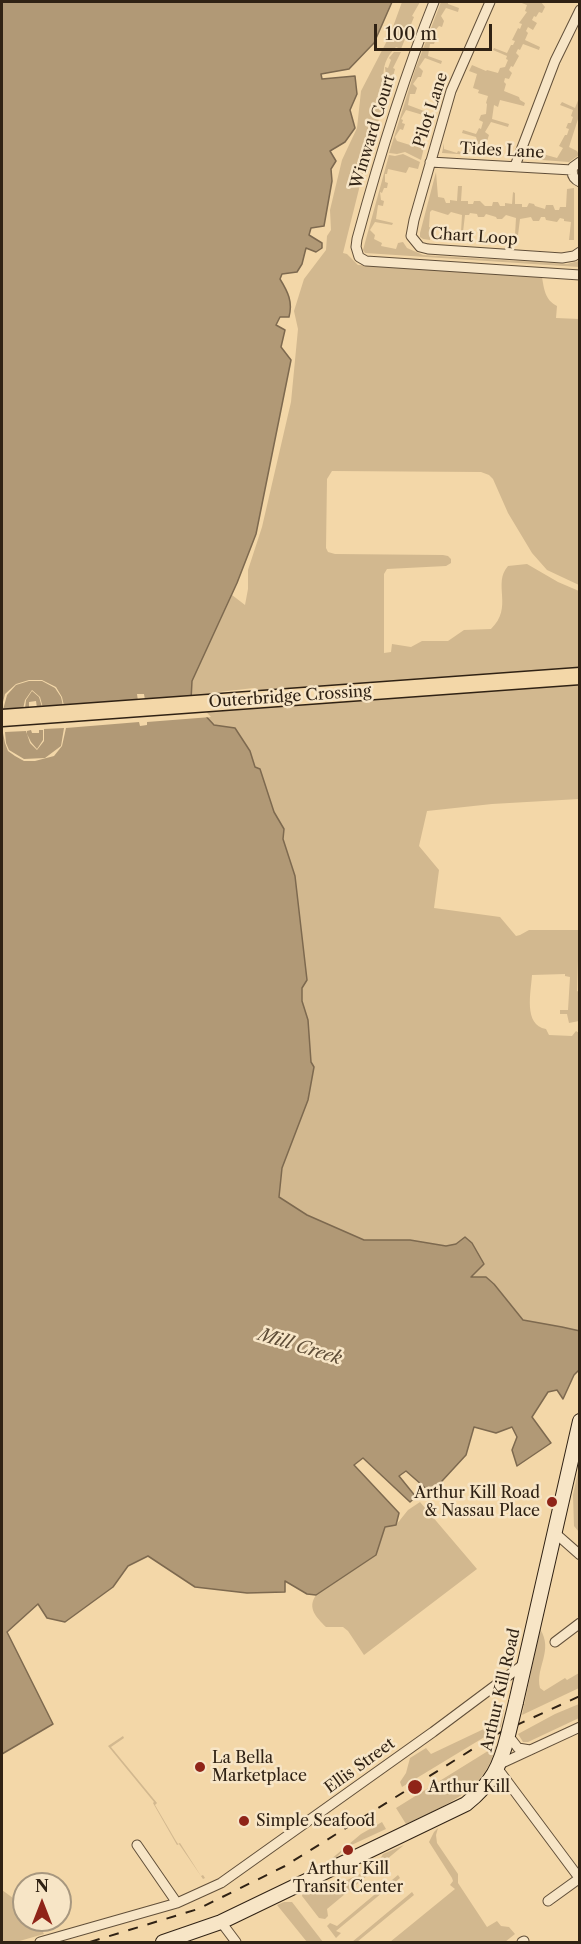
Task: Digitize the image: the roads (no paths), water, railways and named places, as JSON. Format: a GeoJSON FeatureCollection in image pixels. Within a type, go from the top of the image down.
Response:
{"type":"FeatureCollection","features":[{"type":"Feature","properties":{"kind":"highway","name":"Outerbridge Crossing"},"geometry":{"type":"LineString","coordinates":[[2,718],[579,676]]}},
{"type":"Feature","properties":{"kind":"highway","name":"Outerbridge Crossing"},"geometry":{"type":"LineString","coordinates":[[2,728],[579,686]]}},
{"type":"Feature","properties":{"kind":"street","name":"Winward Court"},"geometry":{"type":"LineString","coordinates":[[434,2],[386,133],[357,239],[359,257],[366,261],[579,275]]}},
{"type":"Feature","properties":{"kind":"street","name":"Pilot Lane"},"geometry":{"type":"LineString","coordinates":[[430,162],[451,91],[489,2]]}},
{"type":"Feature","properties":{"kind":"street"},"geometry":{"type":"LineString","coordinates":[[515,166],[555,61],[579,10]]}},
{"type":"Feature","properties":{"kind":"street","name":"Tides Lane"},"geometry":{"type":"LineString","coordinates":[[430,162],[572,170]]}},
{"type":"Feature","properties":{"kind":"street","name":"Chart Loop"},"geometry":{"type":"LineString","coordinates":[[430,162],[411,232],[414,243],[420,247],[562,258],[574,256],[579,252]]}},
{"type":"Feature","properties":{"kind":"street"},"geometry":{"type":"LineString","coordinates":[[579,162],[572,170],[573,176],[579,182]]}},
{"type":"Feature","properties":{"kind":"street","name":"Arthur Kill Road"},"geometry":{"type":"LineString","coordinates":[[163,1942],[221,1922],[458,1809],[480,1792],[501,1762],[579,1421]]}},
{"type":"Feature","properties":{"kind":"street"},"geometry":{"type":"LineString","coordinates":[[554,1532],[579,1555]]}},
{"type":"Feature","properties":{"kind":"street"},"geometry":{"type":"LineString","coordinates":[[555,1642],[579,1623]]}},
{"type":"Feature","properties":{"kind":"street","name":"Ellis Street"},"geometry":{"type":"LineString","coordinates":[[40,1942],[177,1903],[237,1873],[524,1664]]}},
{"type":"Feature","properties":{"kind":"street"},"geometry":{"type":"LineString","coordinates":[[548,1901],[579,1879],[501,1762],[579,1727]]}},
{"type":"Feature","properties":{"kind":"street"},"geometry":{"type":"LineString","coordinates":[[508,1735],[518,1748],[530,1750]]}},
{"type":"Feature","properties":{"kind":"street"},"geometry":{"type":"LineString","coordinates":[[137,1845],[177,1903]]}},
{"type":"Feature","properties":{"kind":"street"},"geometry":{"type":"LineString","coordinates":[[221,1922],[236,1942]]}},
{"type":"Feature","properties":{"kind":"water","name":"Mill Creek"},"geometry":{"type":"Polygon","coordinates":[[[2,2],[392,2],[374,43],[349,69],[321,74],[322,79],[355,76],[357,94],[350,110],[355,128],[345,142],[330,151],[336,161],[331,169],[332,181],[324,226],[311,228],[309,235],[322,243],[322,248],[316,252],[306,248],[302,264],[297,272],[282,274],[280,279],[289,297],[290,312],[289,317],[280,317],[276,325],[285,330],[281,347],[291,360],[256,534],[237,583],[192,681],[191,700],[214,725],[235,728],[250,751],[255,767],[260,769],[274,812],[284,829],[283,839],[295,876],[307,980],[302,988],[302,1001],[308,1020],[311,1062],[314,1067],[308,1100],[282,1168],[279,1197],[307,1215],[364,1240],[410,1240],[446,1246],[456,1244],[465,1237],[472,1243],[484,1264],[471,1277],[486,1277],[523,1320],[580,1331],[579,1370],[574,1375],[563,1399],[557,1390],[548,1392],[532,1417],[551,1443],[517,1466],[512,1450],[517,1437],[512,1427],[496,1433],[474,1427],[466,1455],[431,1493],[406,1471],[399,1476],[416,1497],[410,1502],[363,1458],[354,1465],[399,1513],[396,1525],[385,1527],[376,1555],[316,1595],[307,1594],[285,1581],[285,1592],[247,1593],[195,1587],[148,1556],[128,1566],[113,1587],[65,1622],[47,1618],[38,1604],[7,1632],[53,1724],[2,1754],[2,2]]]}},
{"type":"Feature","properties":{"kind":"railway"},"geometry":{"type":"LineString","coordinates":[[90,1942],[198,1909],[285,1866],[497,1734],[580,1696]]}},
{"type":"Feature","properties":{"kind":"place","name":"Arthur Kill Road & Nassau Place"},"geometry":{"type":"Point","coordinates":[552,1502]}},
{"type":"Feature","properties":{"kind":"place","name":"La Bella Marketplace"},"geometry":{"type":"Point","coordinates":[200,1767]}},
{"type":"Feature","properties":{"kind":"place","name":"Arthur Kill"},"geometry":{"type":"Point","coordinates":[415,1787]}},
{"type":"Feature","properties":{"kind":"place","name":"Simple Seafood"},"geometry":{"type":"Point","coordinates":[244,1821]}},
{"type":"Feature","properties":{"kind":"place","name":"Arthur Kill Transit Center"},"geometry":{"type":"Point","coordinates":[348,1850]}}]}
